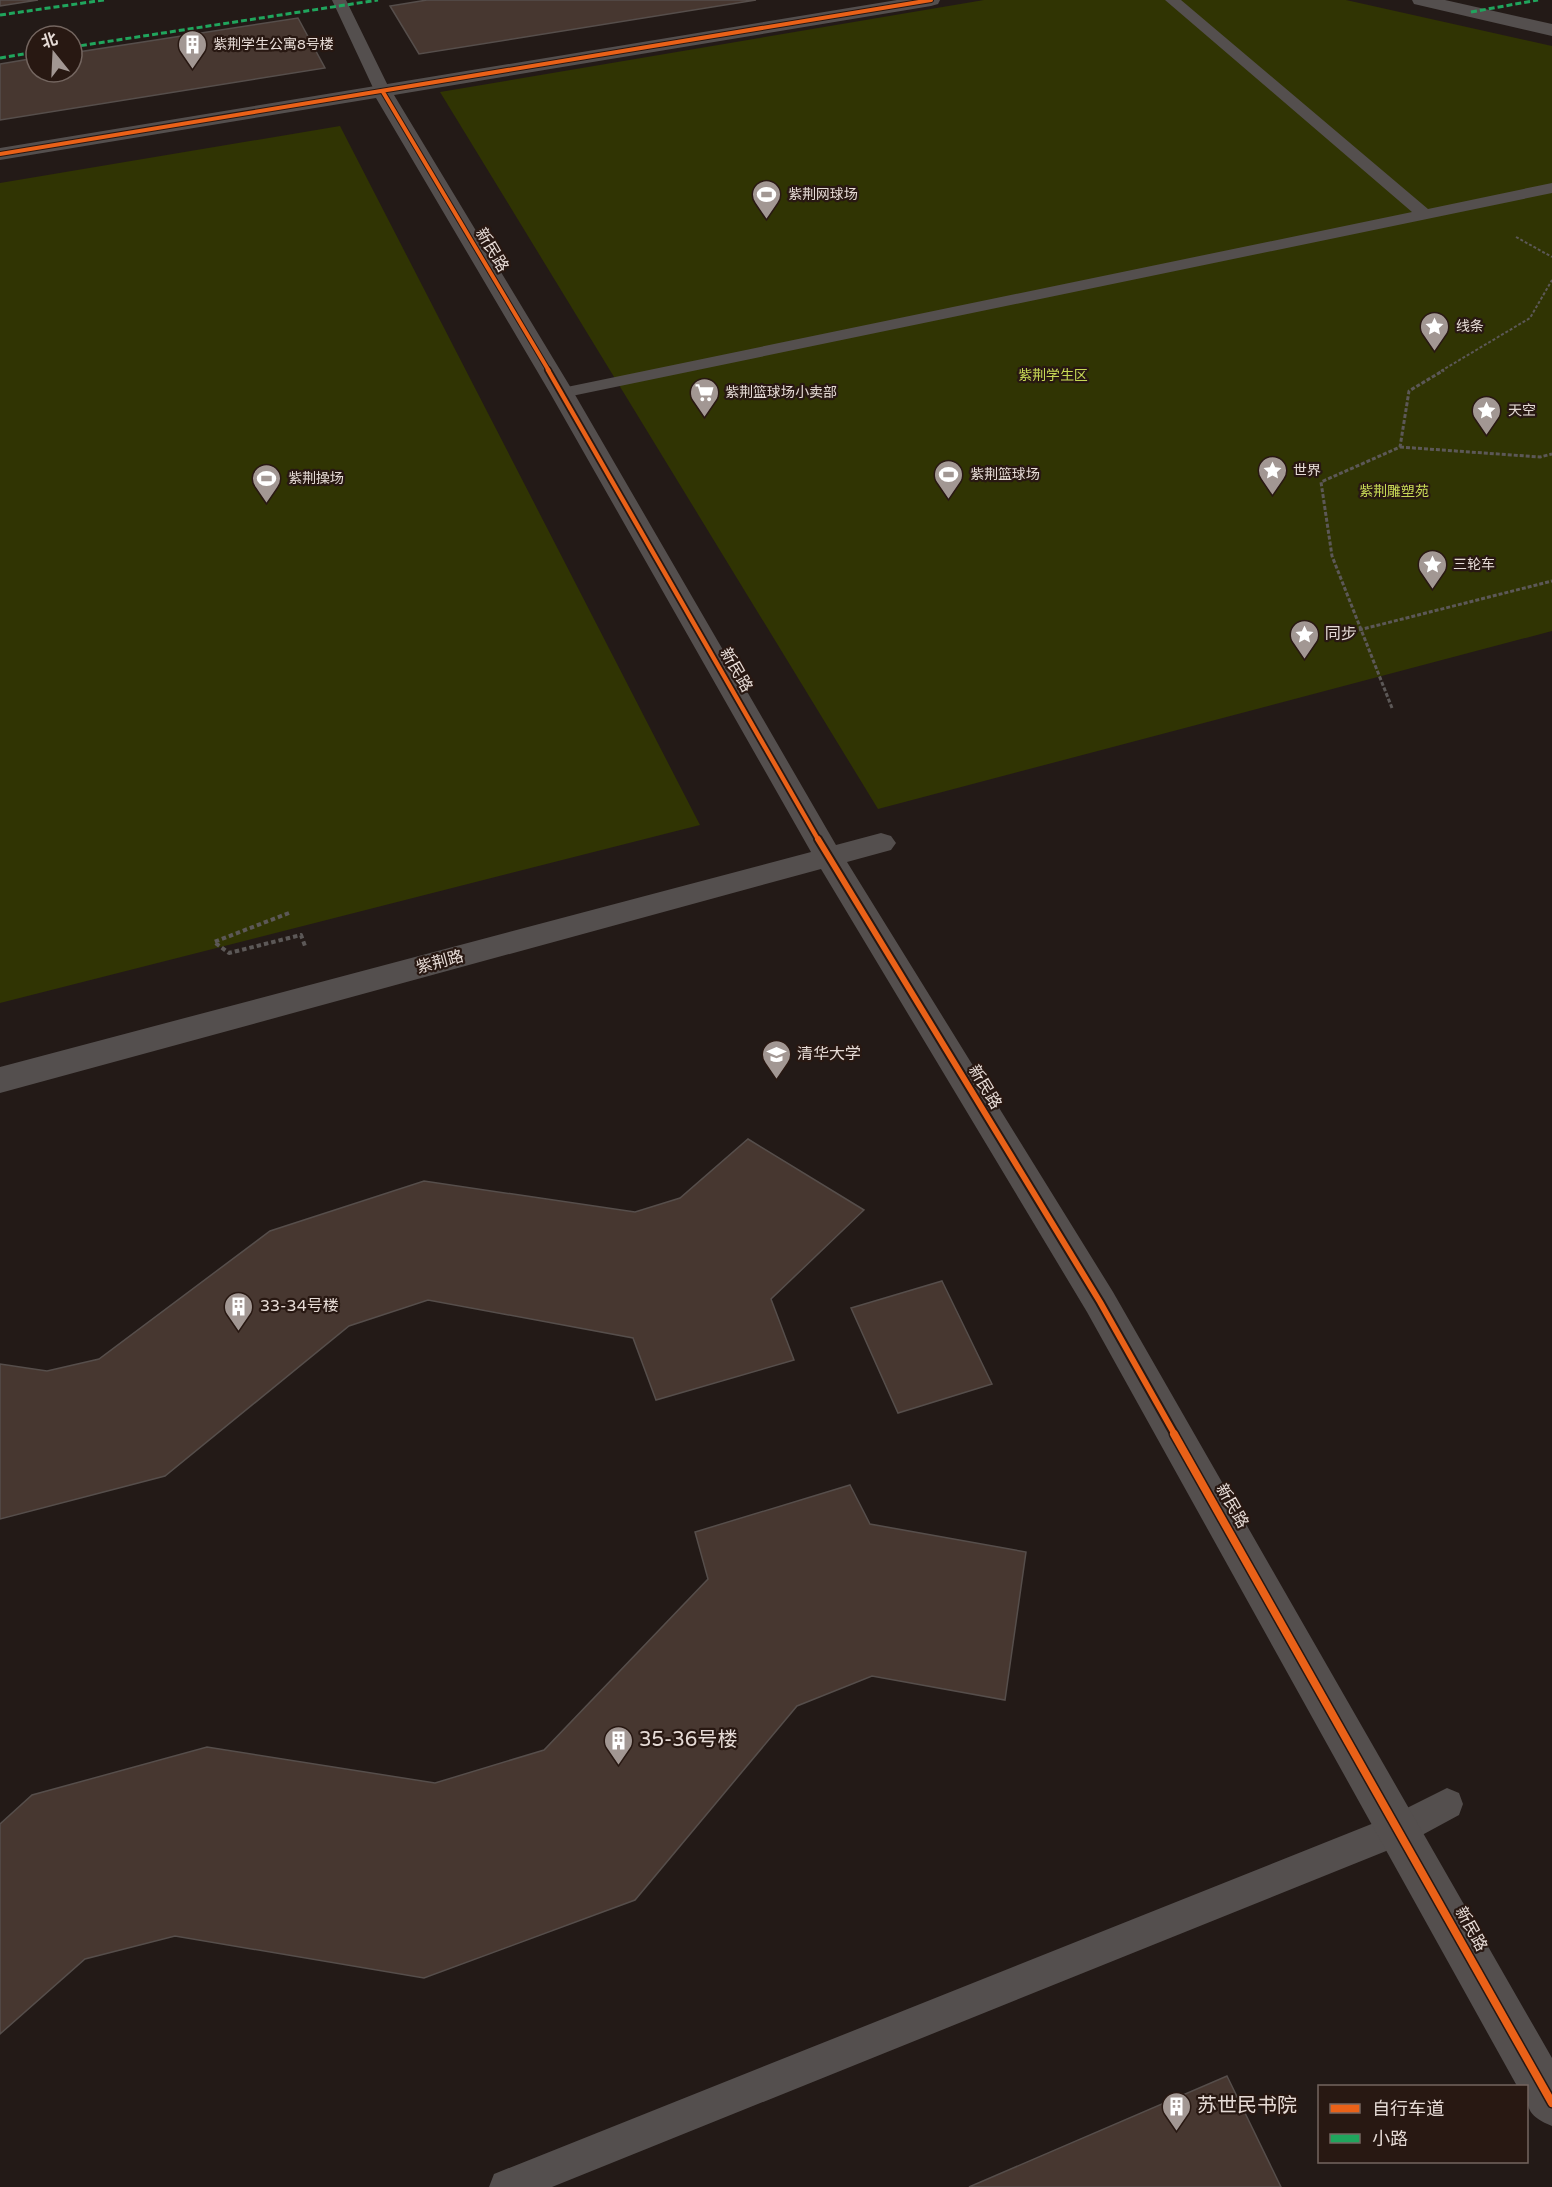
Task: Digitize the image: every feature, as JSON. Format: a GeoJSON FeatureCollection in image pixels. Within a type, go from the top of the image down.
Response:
{"type":"FeatureCollection","features":[{"type":"Feature","properties":{"kind":"street"},"geometry":{"type":"LineString","coordinates":[[0,154],[931,0]]}},
{"type":"Feature","properties":{"kind":"street"},"geometry":{"type":"LineString","coordinates":[[1421,0],[1552,30]]}},
{"type":"Feature","properties":{"kind":"street","name":"新民路"},"geometry":{"type":"LineString","coordinates":[[383,92],[562,393],[828,856],[1100,1302],[1552,2103]]}},
{"type":"Feature","properties":{"kind":"street","name":"紫荆路"},"geometry":{"type":"LineString","coordinates":[[0,1080],[881,843]]}},
{"type":"Feature","properties":{"kind":"lane"},"geometry":{"type":"LineString","coordinates":[[339,0],[383,92]]}},
{"type":"Feature","properties":{"kind":"lane"},"geometry":{"type":"LineString","coordinates":[[1172,0],[1424,214]]}},
{"type":"Feature","properties":{"kind":"lane"},"geometry":{"type":"LineString","coordinates":[[562,393],[1552,188]]}},
{"type":"Feature","properties":{"kind":"lane"},"geometry":{"type":"LineString","coordinates":[[507,2187],[1399,1829],[1447,1804]]}},
{"type":"Feature","properties":{"kind":"path"},"geometry":{"type":"LineString","coordinates":[[1400,447],[1409,392],[1530,318],[1552,280]]}},
{"type":"Feature","properties":{"kind":"path"},"geometry":{"type":"LineString","coordinates":[[1392,708],[1359,630],[1332,556],[1321,482],[1400,447],[1540,457],[1552,454]]}},
{"type":"Feature","properties":{"kind":"path"},"geometry":{"type":"LineString","coordinates":[[1359,630],[1552,581]]}},
{"type":"Feature","properties":{"kind":"path"},"geometry":{"type":"LineString","coordinates":[[289,913],[214,942],[229,953],[301,935],[305,946]]}},
{"type":"Feature","properties":{"kind":"green space","name":"紫荆学生区"},"geometry":{"type":"Polygon","coordinates":[[[984,0],[1346,0],[1552,46],[1552,631],[878,809],[440,92],[984,0]]]}},
{"type":"Feature","properties":{"kind":"green space","name":"紫荆操场"},"geometry":{"type":"Polygon","coordinates":[[[340,126],[700,825],[0,1003],[0,183],[340,126]]]}},
{"type":"Feature","properties":{"kind":"building"},"geometry":{"type":"Polygon","coordinates":[[[0,0],[38,0],[0,6],[0,0]]]}},
{"type":"Feature","properties":{"kind":"building"},"geometry":{"type":"Polygon","coordinates":[[[427,0],[756,0],[419,54],[390,6],[427,0]]]}},
{"type":"Feature","properties":{"kind":"building","name":"紫荆学生公寓8号楼"},"geometry":{"type":"Polygon","coordinates":[[[298,18],[325,68],[0,120],[0,64],[24,60],[24,84],[84,84],[84,51],[298,18]]]}},
{"type":"Feature","properties":{"kind":"building","name":"33-34号楼"},"geometry":{"type":"Polygon","coordinates":[[[748,1139],[864,1210],[771,1299],[794,1360],[656,1400],[633,1338],[428,1300],[349,1326],[165,1476],[0,1519],[0,1364],[47,1371],[99,1359],[270,1231],[424,1181],[635,1212],[680,1198],[748,1139]]]}},
{"type":"Feature","properties":{"kind":"building"},"geometry":{"type":"Polygon","coordinates":[[[942,1281],[992,1384],[898,1413],[851,1308],[942,1281]]]}},
{"type":"Feature","properties":{"kind":"building","name":"35-36号楼"},"geometry":{"type":"Polygon","coordinates":[[[850,1485],[870,1524],[1026,1552],[1005,1700],[872,1676],[797,1706],[635,1900],[424,1978],[175,1936],[85,1959],[0,2034],[0,1824],[32,1795],[207,1747],[435,1783],[544,1750],[708,1579],[695,1532],[850,1485]]]}},
{"type":"Feature","properties":{"kind":"building","name":"苏世民书院"},"geometry":{"type":"Polygon","coordinates":[[[1227,2076],[1281,2187],[969,2187],[1227,2076]]]}},
{"type":"Feature","properties":{"kind":"marked path"},"geometry":{"type":"LineString","coordinates":[[0,15],[104,0]]}},
{"type":"Feature","properties":{"kind":"marked path"},"geometry":{"type":"LineString","coordinates":[[84,45],[378,0]]}},
{"type":"Feature","properties":{"kind":"marked path"},"geometry":{"type":"LineString","coordinates":[[1471,12],[1538,0]]}},
{"type":"Feature","properties":{"kind":"marked path"},"geometry":{"type":"LineString","coordinates":[[0,58],[24,54]]}},
{"type":"Feature","properties":{"kind":"cycle path"},"geometry":{"type":"LineString","coordinates":[[0,154],[931,0]]}},
{"type":"Feature","properties":{"kind":"cycle path"},"geometry":{"type":"LineString","coordinates":[[383,92],[562,393],[828,856],[1100,1302],[1552,2103]]}},
{"type":"Feature","properties":{"kind":"place","name":"紫荆学生公寓8号楼"},"geometry":{"type":"Point","coordinates":[192,70]}},
{"type":"Feature","properties":{"kind":"place","name":"紫荆网球场"},"geometry":{"type":"Point","coordinates":[767,220]}},
{"type":"Feature","properties":{"kind":"place","name":"线条"},"geometry":{"type":"Point","coordinates":[1435,352]}},
{"type":"Feature","properties":{"kind":"place","name":"紫荆篮球场小卖部"},"geometry":{"type":"Point","coordinates":[704,418]}},
{"type":"Feature","properties":{"kind":"place","name":"天空"},"geometry":{"type":"Point","coordinates":[1487,436]}},
{"type":"Feature","properties":{"kind":"place","name":"世界"},"geometry":{"type":"Point","coordinates":[1272,496]}},
{"type":"Feature","properties":{"kind":"place","name":"紫荆篮球场"},"geometry":{"type":"Point","coordinates":[949,500]}},
{"type":"Feature","properties":{"kind":"place","name":"紫荆操场"},"geometry":{"type":"Point","coordinates":[267,504]}},
{"type":"Feature","properties":{"kind":"place","name":"三轮车"},"geometry":{"type":"Point","coordinates":[1432,590]}},
{"type":"Feature","properties":{"kind":"place","name":"同步"},"geometry":{"type":"Point","coordinates":[1304,660]}},
{"type":"Feature","properties":{"kind":"place","name":"清华大学"},"geometry":{"type":"Point","coordinates":[776,1080]}},
{"type":"Feature","properties":{"kind":"place","name":"33-34号楼"},"geometry":{"type":"Point","coordinates":[239,1332]}},
{"type":"Feature","properties":{"kind":"place","name":"35-36号楼"},"geometry":{"type":"Point","coordinates":[618,1766]}},
{"type":"Feature","properties":{"kind":"place","name":"苏世民书院"},"geometry":{"type":"Point","coordinates":[1176,2132]}},
{"type":"Feature","properties":{"kind":"park label","name":"紫荆雕塑苑"},"geometry":{"type":"Point","coordinates":[1394,491]}}]}
